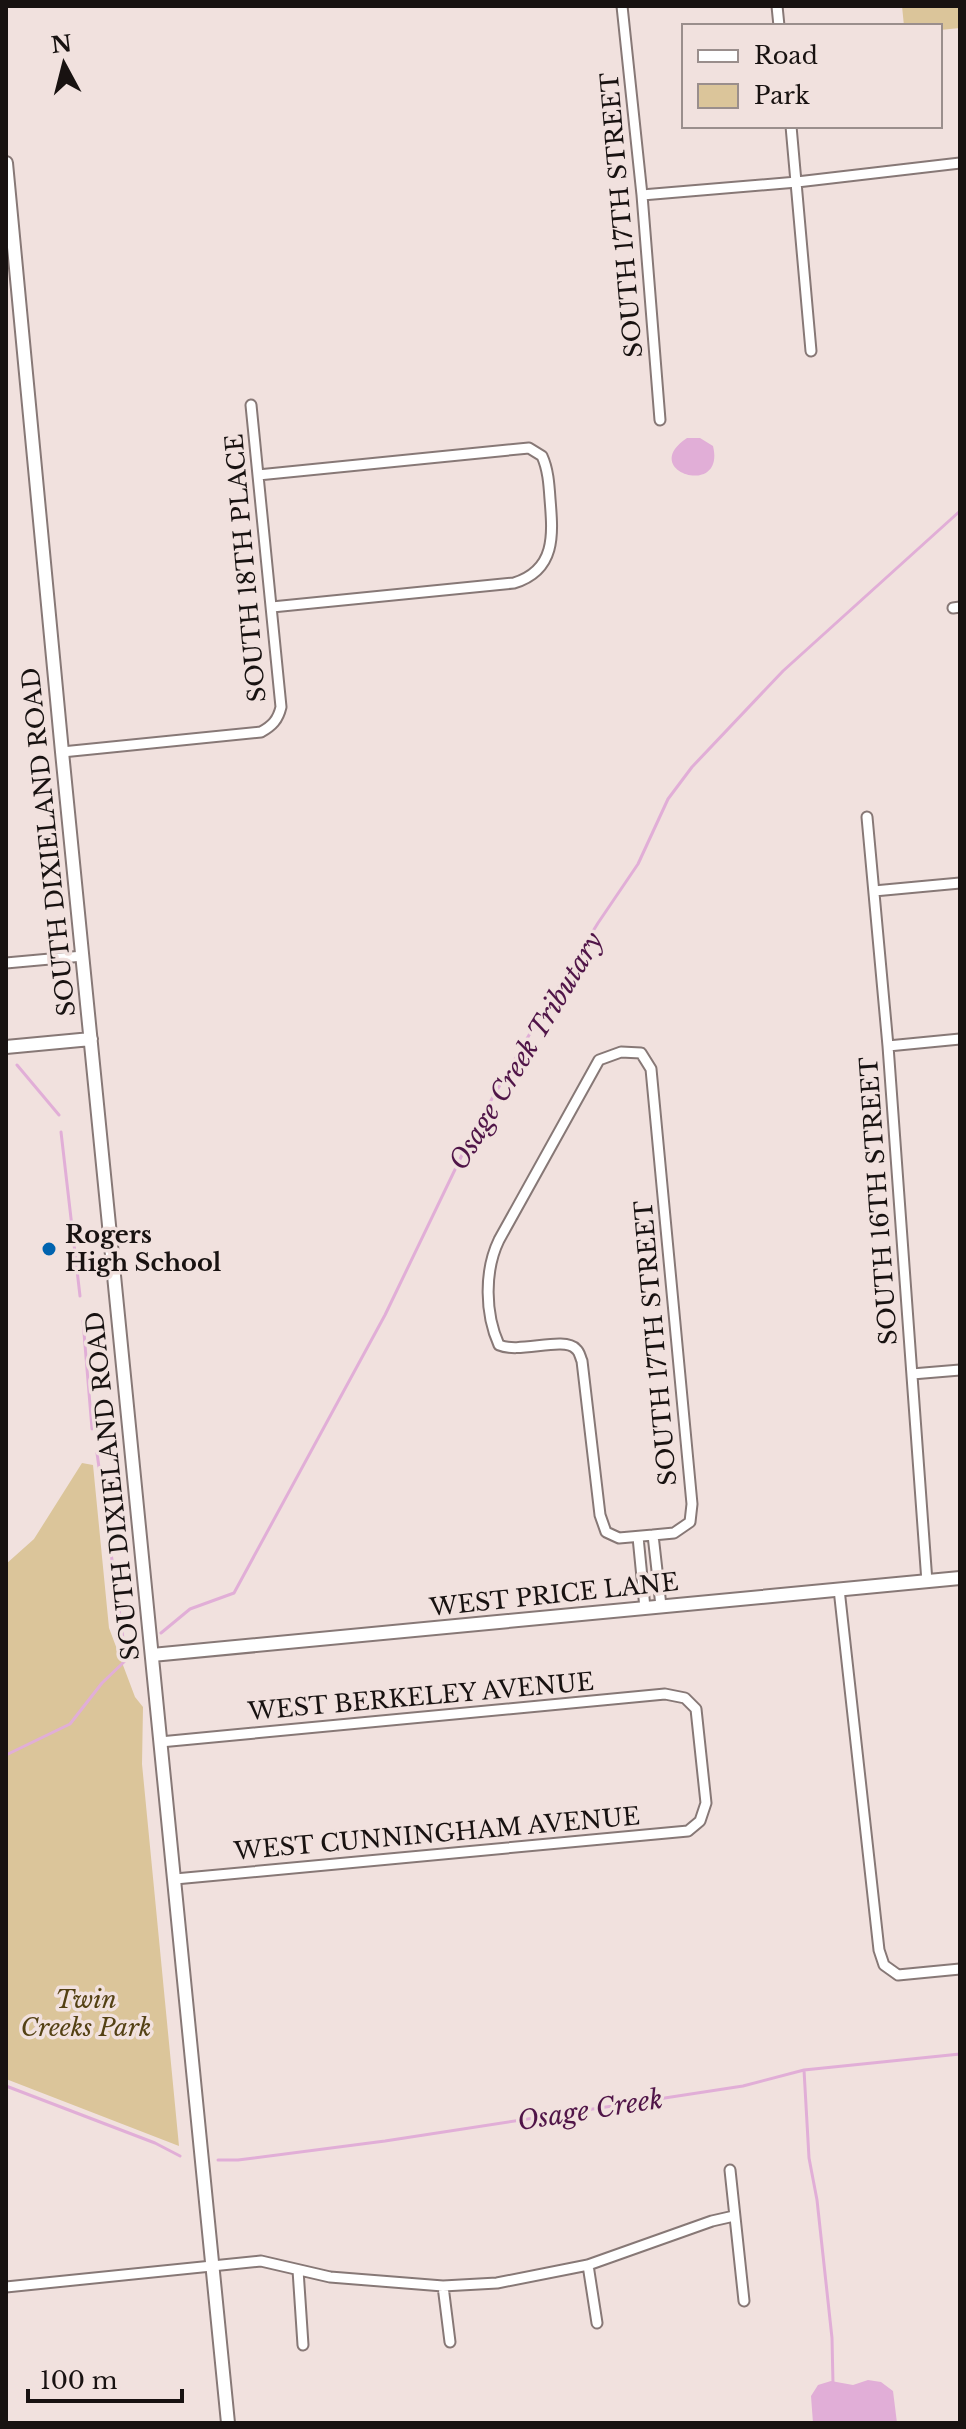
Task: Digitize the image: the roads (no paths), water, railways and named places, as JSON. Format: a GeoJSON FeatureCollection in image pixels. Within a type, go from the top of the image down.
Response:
{"type":"FeatureCollection","features":[{"type":"Feature","properties":{"kind":"main road","name":"SOUTH DIXIELAND ROAD"},"geometry":{"type":"LineString","coordinates":[[6,163],[228,2423]]}},
{"type":"Feature","properties":{"kind":"main road"},"geometry":{"type":"LineString","coordinates":[[6,1047],[91,1039]]}},
{"type":"Feature","properties":{"kind":"main road","name":"WEST PRICE LANE"},"geometry":{"type":"LineString","coordinates":[[152,1655],[960,1578]]}},
{"type":"Feature","properties":{"kind":"street","name":"SOUTH 17TH STREET"},"geometry":{"type":"LineString","coordinates":[[622,6],[642,195],[660,420]]}},
{"type":"Feature","properties":{"kind":"street"},"geometry":{"type":"LineString","coordinates":[[791,128],[811,351]]}},
{"type":"Feature","properties":{"kind":"street"},"geometry":{"type":"LineString","coordinates":[[642,195],[797,182],[960,163]]}},
{"type":"Feature","properties":{"kind":"street","name":"SOUTH 18TH PLACE"},"geometry":{"type":"LineString","coordinates":[[62,752],[261,732],[273,725],[281,707],[251,405]]}},
{"type":"Feature","properties":{"kind":"street"},"geometry":{"type":"LineString","coordinates":[[258,475],[529,448],[542,456],[547,473],[552,536],[543,562],[533,575],[514,583],[272,607]]}},
{"type":"Feature","properties":{"kind":"street","name":"SOUTH 16TH STREET"},"geometry":{"type":"LineString","coordinates":[[867,817],[888,1046],[927,1582]]}},
{"type":"Feature","properties":{"kind":"street"},"geometry":{"type":"LineString","coordinates":[[874,891],[960,883]]}},
{"type":"Feature","properties":{"kind":"street"},"geometry":{"type":"LineString","coordinates":[[6,963],[83,956]]}},
{"type":"Feature","properties":{"kind":"street"},"geometry":{"type":"LineString","coordinates":[[888,1046],[960,1039]]}},
{"type":"Feature","properties":{"kind":"street","name":"SOUTH 17TH STREET"},"geometry":{"type":"LineString","coordinates":[[638,1537],[619,1538],[606,1532],[600,1515],[582,1361],[576,1349],[567,1344],[523,1349],[499,1345],[493,1332],[487,1281],[490,1258],[499,1240],[599,1060],[621,1052],[641,1053],[651,1069],[692,1504],[690,1522],[674,1533],[653,1535]]}},
{"type":"Feature","properties":{"kind":"street"},"geometry":{"type":"LineString","coordinates":[[912,1374],[960,1370]]}},
{"type":"Feature","properties":{"kind":"street"},"geometry":{"type":"LineString","coordinates":[[645,1608],[638,1537],[653,1535],[661,1606]]}},
{"type":"Feature","properties":{"kind":"street"},"geometry":{"type":"LineString","coordinates":[[839,1589],[879,1950],[884,1965],[898,1975],[960,1969]]}},
{"type":"Feature","properties":{"kind":"street","name":"WEST BERKELEY AVENUE"},"geometry":{"type":"LineString","coordinates":[[160,1742],[665,1694],[685,1698],[696,1709],[706,1803],[700,1821]]}},
{"type":"Feature","properties":{"kind":"street","name":"WEST CUNNINGHAM AVENUE"},"geometry":{"type":"LineString","coordinates":[[175,1879],[688,1831],[700,1821]]}},
{"type":"Feature","properties":{"kind":"street"},"geometry":{"type":"LineString","coordinates":[[730,2170],[744,2301]]}},
{"type":"Feature","properties":{"kind":"street"},"geometry":{"type":"LineString","coordinates":[[6,2287],[261,2261],[330,2277],[443,2286],[497,2283],[588,2265],[699,2225],[734,2216]]}},
{"type":"Feature","properties":{"kind":"street"},"geometry":{"type":"LineString","coordinates":[[588,2265],[597,2323]]}},
{"type":"Feature","properties":{"kind":"street"},"geometry":{"type":"LineString","coordinates":[[298,2270],[303,2345]]}},
{"type":"Feature","properties":{"kind":"street"},"geometry":{"type":"LineString","coordinates":[[443,2286],[450,2342]]}},
{"type":"Feature","properties":{"kind":"waterway","name":"Osage Creek Tributary"},"geometry":{"type":"LineString","coordinates":[[161,1633],[190,1609],[234,1593],[385,1315],[475,1128],[598,923],[638,864],[668,799],[692,767],[783,671],[960,511]]}},
{"type":"Feature","properties":{"kind":"waterway"},"geometry":{"type":"LineString","coordinates":[[17,1065],[59,1115]]}},
{"type":"Feature","properties":{"kind":"waterway"},"geometry":{"type":"LineString","coordinates":[[61,1132],[80,1296]]}},
{"type":"Feature","properties":{"kind":"waterway"},"geometry":{"type":"LineString","coordinates":[[83,1321],[92,1429]]}},
{"type":"Feature","properties":{"kind":"waterway"},"geometry":{"type":"LineString","coordinates":[[6,1755],[70,1724],[102,1683],[126,1660],[97,1453]]}},
{"type":"Feature","properties":{"kind":"waterway","name":"Osage Creek"},"geometry":{"type":"LineString","coordinates":[[218,2160],[385,2141],[743,2086],[804,2070],[960,2054]]}},
{"type":"Feature","properties":{"kind":"waterway"},"geometry":{"type":"LineString","coordinates":[[804,2070],[809,2158],[817,2200],[832,2338],[833,2384]]}},
{"type":"Feature","properties":{"kind":"waterway","name":"Osage Creek"},"geometry":{"type":"LineString","coordinates":[[6,2086],[155,2143],[180,2156]]}},
{"type":"Feature","properties":{"kind":"place","name":"Rogers High School"},"geometry":{"type":"Point","coordinates":[49,1249]}},
{"type":"Feature","properties":{"kind":"park label","name":"Twin Creeks Park"},"geometry":{"type":"Point","coordinates":[86,2014]}}]}
